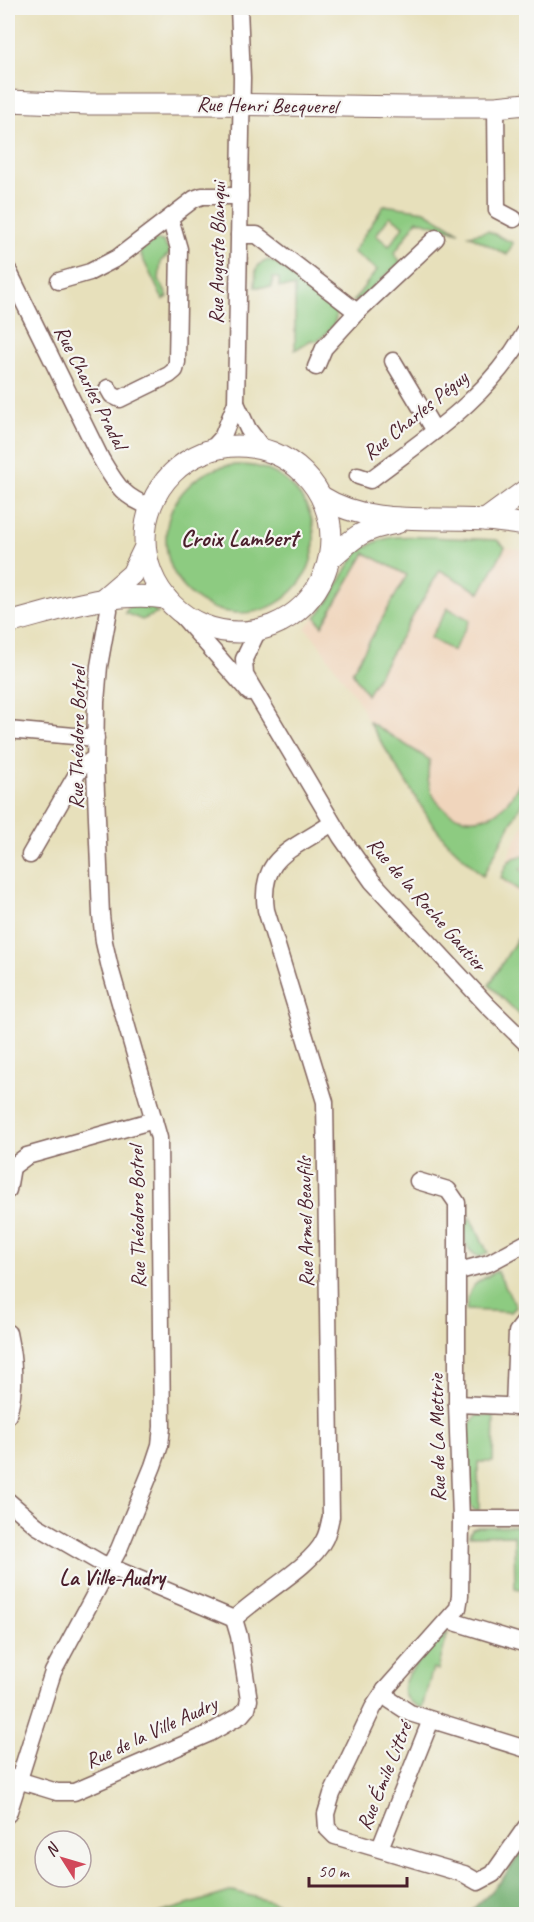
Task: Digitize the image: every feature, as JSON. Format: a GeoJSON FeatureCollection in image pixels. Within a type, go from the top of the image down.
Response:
{"type":"FeatureCollection","features":[{"type":"Feature","properties":{"kind":"main road","name":"Rue Henri Becquerel"},"geometry":{"type":"LineString","coordinates":[[8,101],[87,104],[496,107],[526,104]]}},
{"type":"Feature","properties":{"kind":"main road"},"geometry":{"type":"LineString","coordinates":[[236,446],[263,449],[274,453],[295,465],[312,482],[322,497],[330,526],[330,559],[314,593],[299,610],[280,623],[258,630],[229,632],[201,625],[171,603],[152,574],[146,547],[146,527],[151,507],[164,483],[171,476],[185,463],[210,451],[236,446]]}},
{"type":"Feature","properties":{"kind":"main road"},"geometry":{"type":"LineString","coordinates":[[485,520],[526,490]]}},
{"type":"Feature","properties":{"kind":"main road"},"geometry":{"type":"LineString","coordinates":[[322,497],[332,504],[354,512],[422,519],[485,520],[526,525]]}},
{"type":"Feature","properties":{"kind":"main road"},"geometry":{"type":"LineString","coordinates":[[330,559],[355,537],[372,528],[422,519]]}},
{"type":"Feature","properties":{"kind":"main road"},"geometry":{"type":"LineString","coordinates":[[104,598],[132,574],[146,547]]}},
{"type":"Feature","properties":{"kind":"main road"},"geometry":{"type":"LineString","coordinates":[[8,623],[104,598],[140,595],[171,603]]}},
{"type":"Feature","properties":{"kind":"street","name":"Rue Auguste Blanqui"},"geometry":{"type":"LineString","coordinates":[[210,451],[222,438],[236,403],[242,104],[239,8]]}},
{"type":"Feature","properties":{"kind":"street"},"geometry":{"type":"LineString","coordinates":[[496,107],[497,210],[514,219]]}},
{"type":"Feature","properties":{"kind":"street"},"geometry":{"type":"LineString","coordinates":[[59,281],[90,272],[117,258],[194,199],[202,196],[240,196]]}},
{"type":"Feature","properties":{"kind":"street"},"geometry":{"type":"LineString","coordinates":[[108,388],[112,395],[120,399],[175,370],[179,249],[170,218]]}},
{"type":"Feature","properties":{"kind":"street"},"geometry":{"type":"LineString","coordinates":[[240,235],[257,235],[357,312]]}},
{"type":"Feature","properties":{"kind":"street"},"geometry":{"type":"LineString","coordinates":[[316,367],[324,348],[357,312],[436,238]]}},
{"type":"Feature","properties":{"kind":"street","name":"Rue Charles Pradal"},"geometry":{"type":"LineString","coordinates":[[8,270],[101,459],[116,484],[133,500],[151,507]]}},
{"type":"Feature","properties":{"kind":"street","name":"Rue Charles Péguy"},"geometry":{"type":"LineString","coordinates":[[358,476],[370,480],[461,412],[522,347],[526,331]]}},
{"type":"Feature","properties":{"kind":"street"},"geometry":{"type":"LineString","coordinates":[[393,361],[435,431]]}},
{"type":"Feature","properties":{"kind":"street","name":"Rue Auguste Blanqui"},"geometry":{"type":"LineString","coordinates":[[236,403],[248,429],[263,449]]}},
{"type":"Feature","properties":{"kind":"street","name":"Rue Théodore Botrel"},"geometry":{"type":"LineString","coordinates":[[8,1814],[13,1779],[53,1672],[119,1550],[153,1466],[160,1445],[162,1427],[159,1150],[154,1120],[104,942],[95,758],[99,666],[109,610],[104,598]]}},
{"type":"Feature","properties":{"kind":"street"},"geometry":{"type":"LineString","coordinates":[[171,603],[273,720]]}},
{"type":"Feature","properties":{"kind":"street"},"geometry":{"type":"LineString","coordinates":[[258,630],[244,659],[245,675],[273,720]]}},
{"type":"Feature","properties":{"kind":"street","name":"Rue de la Roche Gautier"},"geometry":{"type":"LineString","coordinates":[[273,720],[332,824],[357,861],[387,898],[487,1005],[526,1043]]}},
{"type":"Feature","properties":{"kind":"street"},"geometry":{"type":"LineString","coordinates":[[8,730],[96,738]]}},
{"type":"Feature","properties":{"kind":"street"},"geometry":{"type":"LineString","coordinates":[[30,855],[81,767],[95,758]]}},
{"type":"Feature","properties":{"kind":"street","name":"Rue Armel Beaufils"},"geometry":{"type":"LineString","coordinates":[[234,1619],[247,1606],[312,1557],[325,1539],[331,1517],[325,1102],[266,910],[264,894],[266,877],[280,857],[332,824]]}},
{"type":"Feature","properties":{"kind":"street"},"geometry":{"type":"LineString","coordinates":[[8,1190],[10,1167],[27,1156],[154,1120]]}},
{"type":"Feature","properties":{"kind":"street","name":"Rue de La Mettrie"},"geometry":{"type":"LineString","coordinates":[[380,1848],[335,1836],[327,1827],[326,1814],[332,1794],[373,1708],[385,1690],[458,1608],[460,1596],[457,1203],[447,1190],[418,1180]]}},
{"type":"Feature","properties":{"kind":"street"},"geometry":{"type":"LineString","coordinates":[[459,1271],[489,1263],[526,1243]]}},
{"type":"Feature","properties":{"kind":"street"},"geometry":{"type":"LineString","coordinates":[[457,1404],[520,1407],[517,1332],[526,1320]]}},
{"type":"Feature","properties":{"kind":"street"},"geometry":{"type":"LineString","coordinates":[[8,1333],[13,1356],[14,1379],[8,1415]]}},
{"type":"Feature","properties":{"kind":"street"},"geometry":{"type":"LineString","coordinates":[[8,1501],[37,1526],[110,1567],[234,1619]]}},
{"type":"Feature","properties":{"kind":"street"},"geometry":{"type":"LineString","coordinates":[[461,1519],[526,1519]]}},
{"type":"Feature","properties":{"kind":"street","name":"Rue de la Ville Audry"},"geometry":{"type":"LineString","coordinates":[[13,1779],[57,1792],[74,1792],[210,1733],[241,1715],[247,1708],[249,1700],[239,1636],[234,1619]]}},
{"type":"Feature","properties":{"kind":"street"},"geometry":{"type":"LineString","coordinates":[[448,1620],[526,1644]]}},
{"type":"Feature","properties":{"kind":"street"},"geometry":{"type":"LineString","coordinates":[[385,1690],[390,1700],[410,1713],[526,1749]]}},
{"type":"Feature","properties":{"kind":"street","name":"Rue Émile Littré"},"geometry":{"type":"LineString","coordinates":[[380,1848],[431,1720]]}},
{"type":"Feature","properties":{"kind":"street"},"geometry":{"type":"LineString","coordinates":[[380,1848],[464,1874],[478,1882],[493,1874],[526,1827]]}},
{"type":"Feature","properties":{"kind":"shaded area"},"geometry":{"type":"Polygon","coordinates":[[[390,538],[497,540],[503,547],[523,550],[526,546],[526,795],[483,876],[447,842],[421,809],[357,699],[305,628],[326,605],[349,563],[360,551],[390,538]]]}},
{"type":"Feature","properties":{"kind":"shaded area"},"geometry":{"type":"Polygon","coordinates":[[[526,820],[526,900],[505,884],[501,878],[513,844],[526,820]]]}},
{"type":"Feature","properties":{"kind":"green space"},"geometry":{"type":"Polygon","coordinates":[[[384,205],[425,211],[459,232],[417,220],[394,254],[401,262],[356,302],[353,301],[377,270],[353,252],[384,205]],[[390,216],[376,235],[389,246],[404,226],[390,216]]]}},
{"type":"Feature","properties":{"kind":"green space"},"geometry":{"type":"Polygon","coordinates":[[[488,231],[513,243],[507,255],[469,235],[488,231]]]}},
{"type":"Feature","properties":{"kind":"green space"},"geometry":{"type":"Polygon","coordinates":[[[156,240],[163,241],[170,253],[161,261],[159,280],[168,297],[163,300],[139,251],[156,240]]]}},
{"type":"Feature","properties":{"kind":"green space"},"geometry":{"type":"Polygon","coordinates":[[[268,260],[275,262],[336,310],[334,324],[318,341],[311,340],[295,350],[295,287],[279,287],[279,278],[273,278],[272,287],[255,287],[256,269],[268,260]]]}},
{"type":"Feature","properties":{"kind":"green space"},"geometry":{"type":"Polygon","coordinates":[[[240,465],[268,470],[281,477],[292,487],[302,498],[309,511],[314,539],[309,567],[302,580],[292,591],[281,601],[268,608],[240,613],[212,608],[199,601],[188,591],[178,580],[171,567],[166,539],[171,511],[178,498],[188,487],[199,477],[212,470],[240,465]]]}},
{"type":"Feature","properties":{"kind":"green space"},"geometry":{"type":"Polygon","coordinates":[[[394,537],[497,540],[505,547],[480,593],[440,570],[367,695],[352,672],[407,575],[365,553],[322,626],[316,617],[331,598],[355,557],[369,545],[394,537]]]}},
{"type":"Feature","properties":{"kind":"green space"},"geometry":{"type":"Polygon","coordinates":[[[149,605],[158,613],[142,620],[125,613],[129,606],[149,605]]]}},
{"type":"Feature","properties":{"kind":"green space"},"geometry":{"type":"Polygon","coordinates":[[[448,608],[470,620],[453,651],[430,638],[448,608]]]}},
{"type":"Feature","properties":{"kind":"green space"},"geometry":{"type":"Polygon","coordinates":[[[368,721],[430,760],[428,774],[430,787],[443,808],[453,815],[465,819],[478,819],[491,815],[504,806],[519,784],[526,788],[526,795],[483,876],[447,842],[431,822],[368,721]]]}},
{"type":"Feature","properties":{"kind":"green space"},"geometry":{"type":"Polygon","coordinates":[[[526,856],[526,866],[520,868],[526,875],[526,895],[501,878],[509,861],[516,857],[526,856]]]}},
{"type":"Feature","properties":{"kind":"green space"},"geometry":{"type":"Polygon","coordinates":[[[526,935],[526,1016],[522,1017],[489,985],[517,939],[522,942],[526,935]]]}},
{"type":"Feature","properties":{"kind":"green space"},"geometry":{"type":"Polygon","coordinates":[[[470,1217],[488,1253],[480,1257],[470,1250],[465,1240],[465,1228],[470,1217]]]}},
{"type":"Feature","properties":{"kind":"green space"},"geometry":{"type":"Polygon","coordinates":[[[497,1271],[516,1307],[511,1312],[466,1310],[474,1285],[497,1271]]]}},
{"type":"Feature","properties":{"kind":"green space"},"geometry":{"type":"Polygon","coordinates":[[[478,1415],[494,1416],[493,1462],[478,1462],[479,1510],[474,1510],[469,1504],[466,1430],[478,1415]]]}},
{"type":"Feature","properties":{"kind":"green space"},"geometry":{"type":"Polygon","coordinates":[[[526,1526],[526,1590],[515,1588],[514,1535],[469,1536],[472,1529],[478,1527],[526,1526]]]}},
{"type":"Feature","properties":{"kind":"green space"},"geometry":{"type":"Polygon","coordinates":[[[448,1632],[438,1670],[433,1668],[422,1708],[409,1701],[404,1692],[405,1682],[420,1660],[448,1632]]]}},
{"type":"Feature","properties":{"kind":"green space"},"geometry":{"type":"Polygon","coordinates":[[[526,1845],[526,1897],[511,1914],[468,1914],[502,1880],[526,1845]]]}},
{"type":"Feature","properties":{"kind":"green space"},"geometry":{"type":"Polygon","coordinates":[[[233,1891],[315,1914],[157,1914],[233,1891]]]}},
{"type":"Feature","properties":{"kind":"district","name":"Croix Lambert"},"geometry":{"type":"Point","coordinates":[239,538]}},
{"type":"Feature","properties":{"kind":"district","name":"La Ville-Audry"},"geometry":{"type":"Point","coordinates":[112,1578]}}]}
